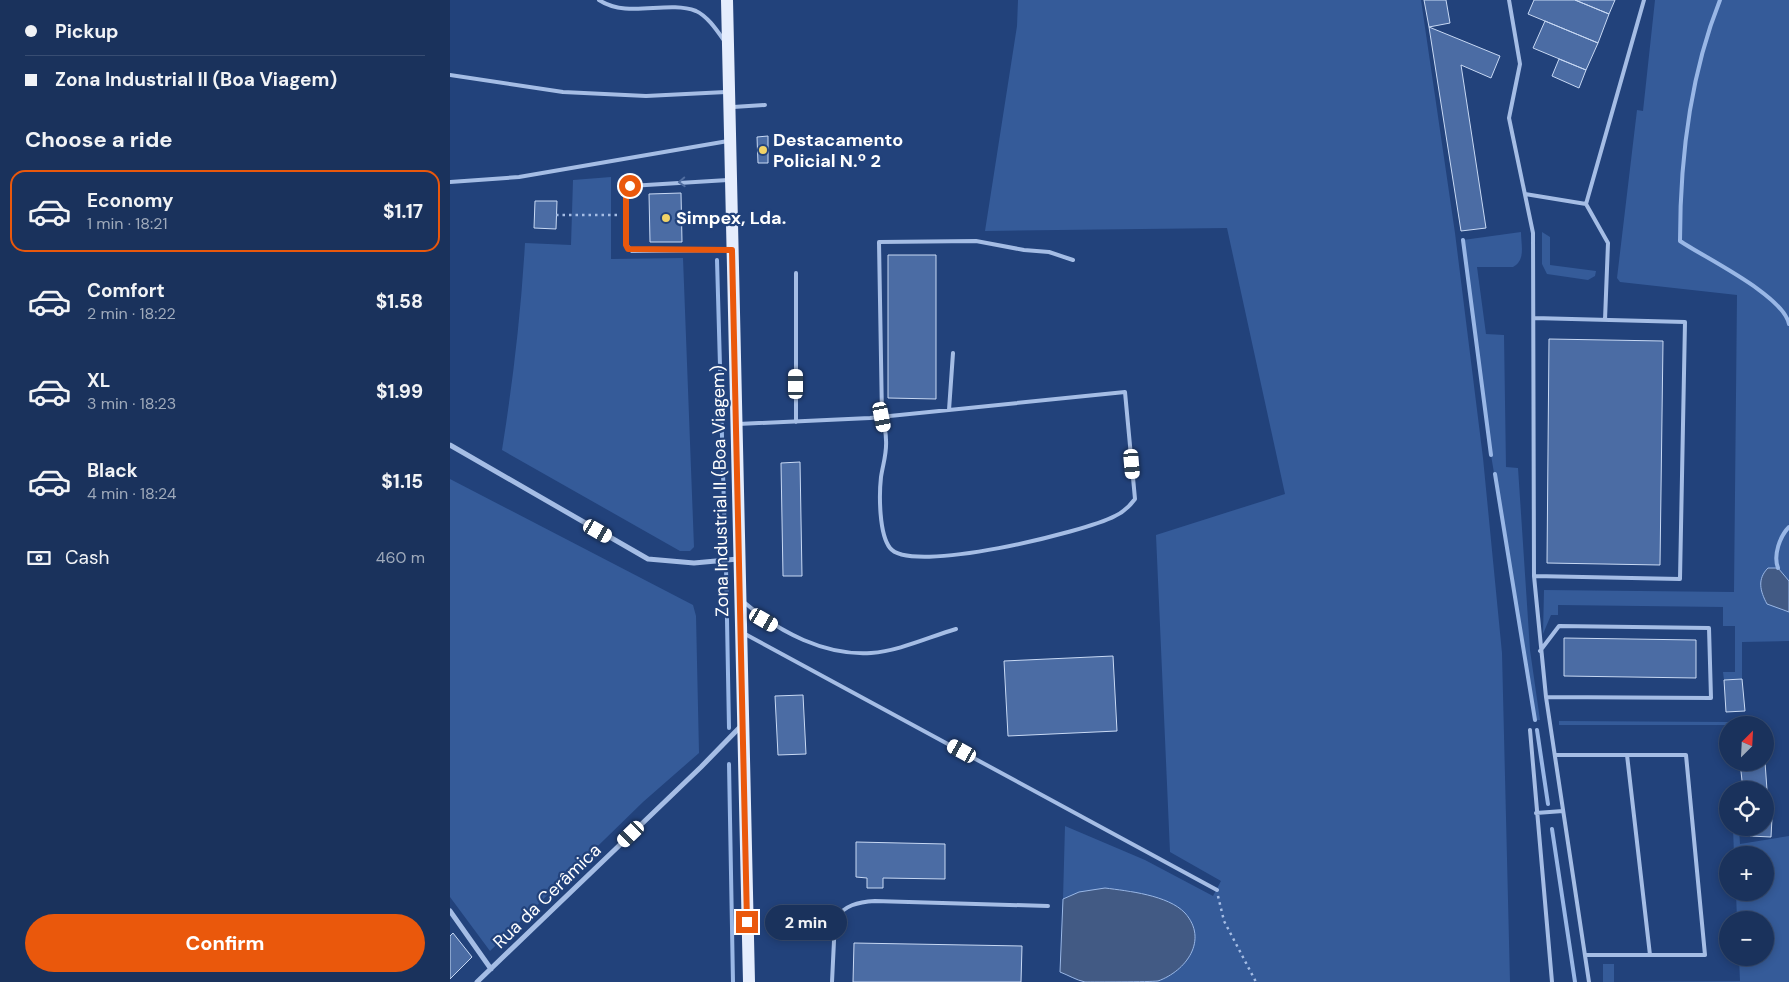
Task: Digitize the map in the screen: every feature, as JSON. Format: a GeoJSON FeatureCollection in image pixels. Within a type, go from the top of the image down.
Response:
{"type":"FeatureCollection","features":[{"type":"Feature","properties":{"kind":"main road","name":"Zona Industrial II (Boa Viagem)"},"geometry":{"type":"LineString","coordinates":[[727,0],[749,982]]}},
{"type":"Feature","properties":{"kind":"street"},"geometry":{"type":"LineString","coordinates":[[450,445],[648,559],[694,563],[739,559]]}},
{"type":"Feature","properties":{"kind":"street","name":"Rua da Cerâmica"},"geometry":{"type":"LineString","coordinates":[[477,982],[701,767],[742,724]]}},
{"type":"Feature","properties":{"kind":"street"},"geometry":{"type":"LineString","coordinates":[[450,911],[491,969]]}},
{"type":"Feature","properties":{"kind":"lane"},"geometry":{"type":"LineString","coordinates":[[599,0],[606,4],[639,9],[674,8],[696,11],[707,20],[728,44]]}},
{"type":"Feature","properties":{"kind":"lane"},"geometry":{"type":"LineString","coordinates":[[1509,0],[1520,64],[1508,118],[1532,233],[1534,318],[1534,576],[1540,651],[1589,982]]}},
{"type":"Feature","properties":{"kind":"lane"},"geometry":{"type":"LineString","coordinates":[[1604,320],[1608,244],[1586,204],[1644,0]]}},
{"type":"Feature","properties":{"kind":"lane"},"geometry":{"type":"LineString","coordinates":[[450,75],[563,92],[646,96],[729,92]]}},
{"type":"Feature","properties":{"kind":"lane"},"geometry":{"type":"LineString","coordinates":[[729,107],[765,105]]}},
{"type":"Feature","properties":{"kind":"lane"},"geometry":{"type":"LineString","coordinates":[[450,182],[519,177],[730,141]]}},
{"type":"Feature","properties":{"kind":"lane"},"geometry":{"type":"LineString","coordinates":[[731,179],[630,186],[626,193],[626,245],[632,251],[732,250]]}},
{"type":"Feature","properties":{"kind":"lane"},"geometry":{"type":"LineString","coordinates":[[1525,194],[1586,204]]}},
{"type":"Feature","properties":{"kind":"lane"},"geometry":{"type":"LineString","coordinates":[[736,424],[882,417],[1125,392],[1135,499],[1126,510],[1113,517],[1034,541],[946,556],[902,556],[892,550],[886,541],[884,531],[880,493],[886,438],[882,417],[879,242],[976,241],[1024,250],[1049,252],[1073,260]]}},
{"type":"Feature","properties":{"kind":"lane"},"geometry":{"type":"LineString","coordinates":[[796,273],[796,422]]}},
{"type":"Feature","properties":{"kind":"lane"},"geometry":{"type":"LineString","coordinates":[[1534,318],[1685,322],[1680,579],[1534,576]]}},
{"type":"Feature","properties":{"kind":"lane"},"geometry":{"type":"LineString","coordinates":[[949,410],[953,353]]}},
{"type":"Feature","properties":{"kind":"lane"},"geometry":{"type":"LineString","coordinates":[[740,599],[764,620],[789,634],[846,652],[886,650],[956,629]]}},
{"type":"Feature","properties":{"kind":"lane"},"geometry":{"type":"LineString","coordinates":[[1540,651],[1559,626],[1709,628],[1711,698],[1546,697]]}},
{"type":"Feature","properties":{"kind":"lane"},"geometry":{"type":"LineString","coordinates":[[740,631],[1217,890]]}},
{"type":"Feature","properties":{"kind":"lane"},"geometry":{"type":"LineString","coordinates":[[1530,730],[1552,982]]}},
{"type":"Feature","properties":{"kind":"lane"},"geometry":{"type":"LineString","coordinates":[[1555,755],[1686,755],[1705,955],[1585,955]]}},
{"type":"Feature","properties":{"kind":"lane"},"geometry":{"type":"LineString","coordinates":[[1627,755],[1650,955]]}},
{"type":"Feature","properties":{"kind":"lane"},"geometry":{"type":"LineString","coordinates":[[1536,813],[1563,811]]}},
{"type":"Feature","properties":{"kind":"lane"},"geometry":{"type":"LineString","coordinates":[[832,982],[835,920],[839,913],[853,904],[875,901],[1048,906]]}},
{"type":"Feature","properties":{"kind":"path"},"geometry":{"type":"LineString","coordinates":[[556,215],[626,215]]}},
{"type":"Feature","properties":{"kind":"path"},"geometry":{"type":"LineString","coordinates":[[1217,890],[1224,921],[1256,982]]}},
{"type":"Feature","properties":{"kind":"shaded area"},"geometry":{"type":"Polygon","coordinates":[[[1018,0],[1421,0],[1455,233],[1483,458],[1502,653],[1510,982],[1155,982],[1158,981],[1132,891],[1097,890],[1063,899],[1065,826],[1145,860],[1213,896],[1221,881],[1170,852],[1156,535],[1285,494],[1227,228],[985,231],[1017,26],[1018,0]]]}},
{"type":"Feature","properties":{"kind":"shaded area"},"geometry":{"type":"Polygon","coordinates":[[[1655,0],[1789,0],[1789,581],[1778,568],[1781,610],[1789,612],[1789,641],[1742,642],[1742,679],[1724,680],[1723,672],[1735,672],[1735,626],[1723,626],[1723,607],[1558,605],[1558,615],[1551,615],[1543,634],[1544,590],[1734,592],[1737,295],[1620,282],[1617,278],[1637,110],[1643,111],[1655,0]]]}},
{"type":"Feature","properties":{"kind":"shaded area"},"geometry":{"type":"Polygon","coordinates":[[[611,177],[611,259],[683,258],[694,547],[690,551],[680,551],[502,450],[516,347],[525,243],[571,245],[573,180],[611,177]]]}},
{"type":"Feature","properties":{"kind":"shaded area"},"geometry":{"type":"Polygon","coordinates":[[[1521,232],[1522,252],[1517,264],[1513,267],[1477,267],[1486,334],[1504,335],[1506,467],[1518,468],[1530,650],[1540,720],[1535,720],[1491,455],[1463,240],[1521,232]]]}},
{"type":"Feature","properties":{"kind":"shaded area"},"geometry":{"type":"Polygon","coordinates":[[[1542,232],[1550,237],[1550,265],[1596,271],[1595,276],[1588,280],[1547,274],[1542,264],[1542,232]]]}},
{"type":"Feature","properties":{"kind":"shaded area"},"geometry":{"type":"Polygon","coordinates":[[[450,479],[693,605],[696,616],[699,753],[643,802],[490,951],[450,897],[450,479]]]}},
{"type":"Feature","properties":{"kind":"shaded area"},"geometry":{"type":"Polygon","coordinates":[[[1768,568],[1778,568],[1789,581],[1789,612],[1767,604],[1761,590],[1761,581],[1768,568]]]}},
{"type":"Feature","properties":{"kind":"shaded area"},"geometry":{"type":"Polygon","coordinates":[[[1559,721],[1719,722],[1719,725],[1559,725],[1559,721]]]}},
{"type":"Feature","properties":{"kind":"shaded area"},"geometry":{"type":"Polygon","coordinates":[[[1733,836],[1740,836],[1740,844],[1789,836],[1789,982],[1614,982],[1740,981],[1739,966],[1774,966],[1774,911],[1737,911],[1736,901],[1774,901],[1774,846],[1734,846],[1733,836]]]}},
{"type":"Feature","properties":{"kind":"shaded area"},"geometry":{"type":"Polygon","coordinates":[[[1105,888],[1136,892],[1158,898],[1178,907],[1185,913],[1192,923],[1195,934],[1194,944],[1191,953],[1177,970],[1158,981],[1144,982],[1085,982],[1060,972],[1063,899],[1079,892],[1105,888]]]}},
{"type":"Feature","properties":{"kind":"shaded area"},"geometry":{"type":"Polygon","coordinates":[[[1603,964],[1614,964],[1614,982],[1603,982],[1603,964]]]}},
{"type":"Feature","properties":{"kind":"building"},"geometry":{"type":"Polygon","coordinates":[[[1424,0],[1446,0],[1450,23],[1429,27],[1424,0]]]}},
{"type":"Feature","properties":{"kind":"building"},"geometry":{"type":"Polygon","coordinates":[[[1534,0],[1575,0],[1609,14],[1598,43],[1528,14],[1534,0]]]}},
{"type":"Feature","properties":{"kind":"building"},"geometry":{"type":"Polygon","coordinates":[[[1575,0],[1615,0],[1609,14],[1575,0]]]}},
{"type":"Feature","properties":{"kind":"building"},"geometry":{"type":"Polygon","coordinates":[[[1545,21],[1598,43],[1586,70],[1533,48],[1545,21]]]}},
{"type":"Feature","properties":{"kind":"building"},"geometry":{"type":"Polygon","coordinates":[[[1429,27],[1500,56],[1491,78],[1461,65],[1486,228],[1461,231],[1429,27]]]}},
{"type":"Feature","properties":{"kind":"building"},"geometry":{"type":"Polygon","coordinates":[[[1559,59],[1586,70],[1579,88],[1552,76],[1559,59]]]}},
{"type":"Feature","properties":{"kind":"building","name":"Destacamento Policial N.º 2"},"geometry":{"type":"Polygon","coordinates":[[[768,136],[768,163],[758,163],[757,137],[768,136]]]}},
{"type":"Feature","properties":{"kind":"building","name":"Simpex, Lda."},"geometry":{"type":"Polygon","coordinates":[[[681,193],[682,242],[650,242],[649,194],[681,193]]]}},
{"type":"Feature","properties":{"kind":"building"},"geometry":{"type":"Polygon","coordinates":[[[535,201],[557,201],[556,229],[534,228],[535,201]]]}},
{"type":"Feature","properties":{"kind":"building"},"geometry":{"type":"Polygon","coordinates":[[[888,255],[936,255],[936,399],[888,398],[888,255]]]}},
{"type":"Feature","properties":{"kind":"building"},"geometry":{"type":"Polygon","coordinates":[[[1549,339],[1663,341],[1660,565],[1547,563],[1549,339]]]}},
{"type":"Feature","properties":{"kind":"building"},"geometry":{"type":"Polygon","coordinates":[[[800,462],[802,576],[783,576],[781,463],[800,462]]]}},
{"type":"Feature","properties":{"kind":"building"},"geometry":{"type":"Polygon","coordinates":[[[1564,638],[1696,640],[1696,678],[1564,676],[1564,638]]]}},
{"type":"Feature","properties":{"kind":"building"},"geometry":{"type":"Polygon","coordinates":[[[1113,656],[1117,731],[1008,736],[1004,661],[1113,656]]]}},
{"type":"Feature","properties":{"kind":"building"},"geometry":{"type":"Polygon","coordinates":[[[1742,679],[1745,711],[1726,712],[1724,680],[1742,679]]]}},
{"type":"Feature","properties":{"kind":"building"},"geometry":{"type":"Polygon","coordinates":[[[803,695],[806,754],[778,755],[775,696],[803,695]]]}},
{"type":"Feature","properties":{"kind":"building"},"geometry":{"type":"Polygon","coordinates":[[[1741,771],[1766,771],[1766,781],[1742,781],[1741,771]]]}},
{"type":"Feature","properties":{"kind":"building"},"geometry":{"type":"Polygon","coordinates":[[[856,842],[945,844],[945,879],[883,878],[883,888],[867,888],[867,878],[856,877],[856,842]]]}},
{"type":"Feature","properties":{"kind":"building"},"geometry":{"type":"Polygon","coordinates":[[[453,933],[472,957],[450,979],[450,936],[453,933]]]}},
{"type":"Feature","properties":{"kind":"building"},"geometry":{"type":"Polygon","coordinates":[[[854,943],[1022,946],[1021,982],[853,982],[854,943]]]}},
{"type":"Feature","properties":{"kind":"waterway"},"geometry":{"type":"LineString","coordinates":[[1720,0],[1701,58],[1694,88],[1682,180],[1680,241],[1758,289],[1784,313],[1789,324]]}},
{"type":"Feature","properties":{"kind":"waterway"},"geometry":{"type":"LineString","coordinates":[[1463,240],[1491,455]]}},
{"type":"Feature","properties":{"kind":"waterway"},"geometry":{"type":"LineString","coordinates":[[717,260],[725,543]]}},
{"type":"Feature","properties":{"kind":"waterway"},"geometry":{"type":"LineString","coordinates":[[1495,474],[1535,720]]}},
{"type":"Feature","properties":{"kind":"waterway"},"geometry":{"type":"LineString","coordinates":[[1778,568],[1776,557],[1778,546],[1789,527]]}},
{"type":"Feature","properties":{"kind":"waterway"},"geometry":{"type":"LineString","coordinates":[[726,566],[729,728]]}},
{"type":"Feature","properties":{"kind":"waterway"},"geometry":{"type":"LineString","coordinates":[[1537,730],[1548,804]]}},
{"type":"Feature","properties":{"kind":"waterway"},"geometry":{"type":"LineString","coordinates":[[729,764],[733,982]]}},
{"type":"Feature","properties":{"kind":"waterway"},"geometry":{"type":"LineString","coordinates":[[1552,829],[1575,982]]}},
{"type":"Feature","properties":{"kind":"place","name":"Destacamento Policial N.º 2"},"geometry":{"type":"Point","coordinates":[763,150]}},
{"type":"Feature","properties":{"kind":"place","name":"Simpex, Lda."},"geometry":{"type":"Point","coordinates":[666,218]}},
{"type":"Feature","properties":{"kind":"route"},"geometry":{"type":"LineString","coordinates":[[630,186],[626,188],[626,245],[628,249],[632,251],[732,250],[747,922]]}}]}
